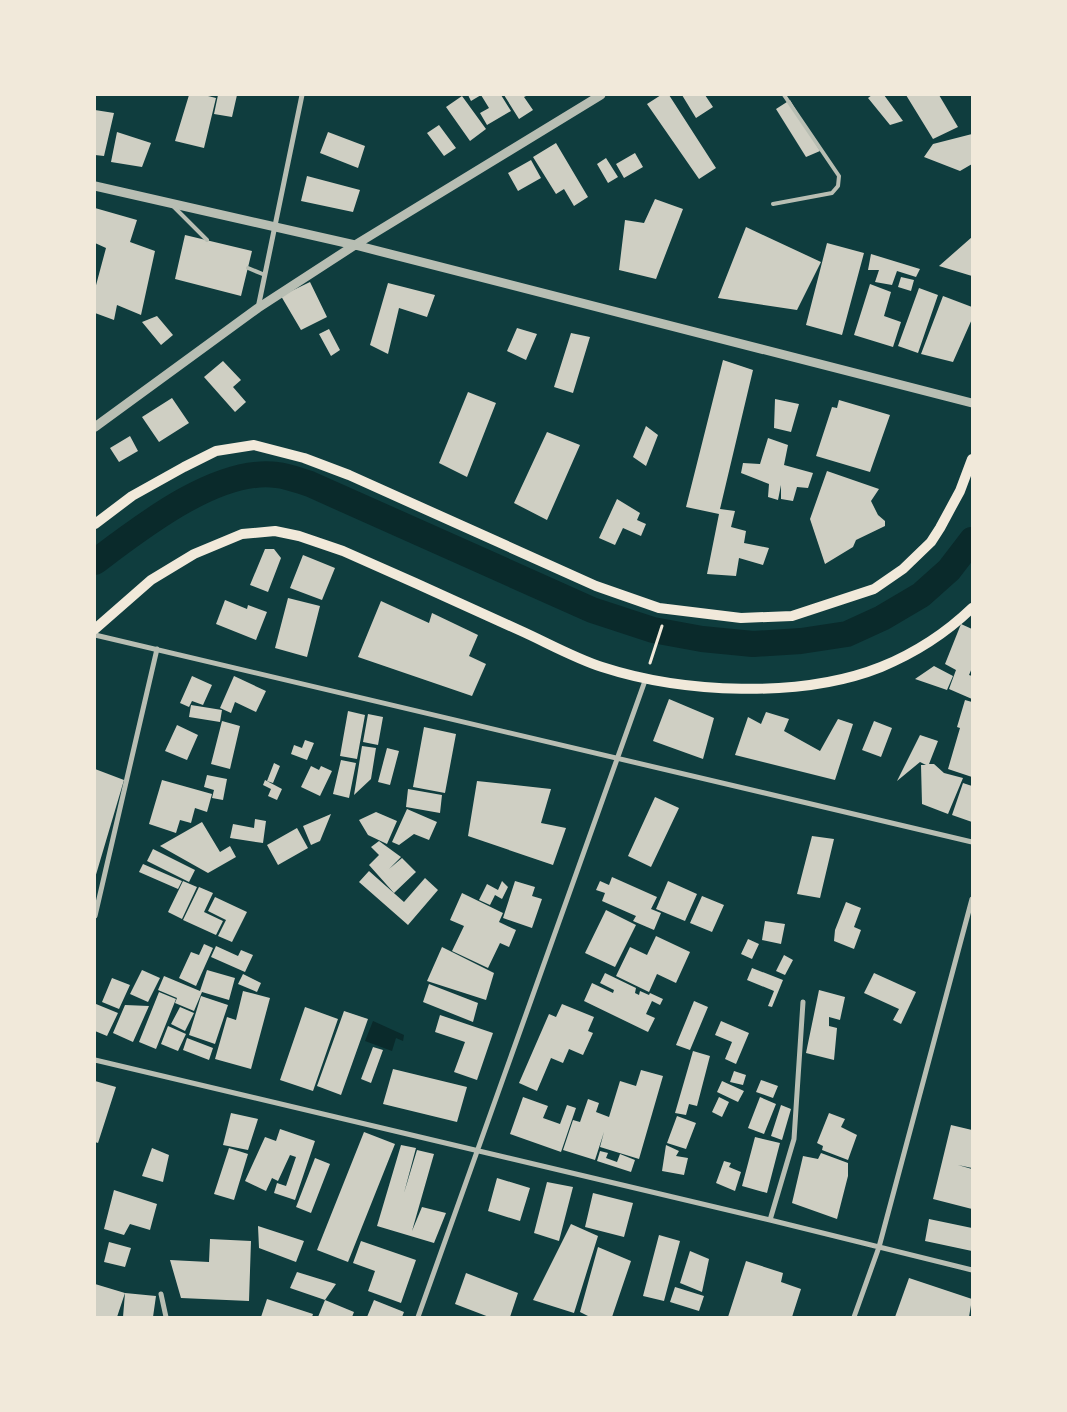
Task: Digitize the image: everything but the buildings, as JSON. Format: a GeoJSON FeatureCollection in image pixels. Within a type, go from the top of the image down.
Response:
{"type":"FeatureCollection","features":[{"type":"Feature","properties":{"kind":"main road"},"geometry":{"type":"LineString","coordinates":[[95,524],[132,496],[216,451],[254,446],[304,458],[349,475],[596,586],[667,609],[741,618],[792,616],[874,589],[903,569],[930,542],[960,492],[972,459]]}},
{"type":"Feature","properties":{"kind":"main road"},"geometry":{"type":"LineString","coordinates":[[95,628],[151,580],[194,554],[242,534],[275,531],[300,536],[343,551],[600,666],[687,686],[760,688],[854,676],[880,667],[923,646],[945,632],[972,608]]}},
{"type":"Feature","properties":{"kind":"street"},"geometry":{"type":"LineString","coordinates":[[258,308],[302,95]]}},
{"type":"Feature","properties":{"kind":"street"},"geometry":{"type":"LineString","coordinates":[[95,426],[258,308],[355,245],[600,95]]}},
{"type":"Feature","properties":{"kind":"street"},"geometry":{"type":"LineString","coordinates":[[95,186],[355,245],[972,404]]}},
{"type":"Feature","properties":{"kind":"street"},"geometry":{"type":"LineString","coordinates":[[95,635],[972,842]]}},
{"type":"Feature","properties":{"kind":"street"},"geometry":{"type":"LineString","coordinates":[[95,916],[157,649]]}},
{"type":"Feature","properties":{"kind":"street"},"geometry":{"type":"LineString","coordinates":[[418,1317],[646,678]]}},
{"type":"Feature","properties":{"kind":"street"},"geometry":{"type":"LineString","coordinates":[[854,1317],[879,1246],[972,899]]}},
{"type":"Feature","properties":{"kind":"street"},"geometry":{"type":"LineString","coordinates":[[770,1220],[794,1139],[803,1002]]}},
{"type":"Feature","properties":{"kind":"street"},"geometry":{"type":"LineString","coordinates":[[95,1060],[879,1246],[972,1270]]}},
{"type":"Feature","properties":{"kind":"street"},"geometry":{"type":"LineString","coordinates":[[161,1294],[166,1317]]}},
{"type":"Feature","properties":{"kind":"lane"},"geometry":{"type":"LineString","coordinates":[[773,204],[832,194],[838,186],[839,176],[784,95]]}},
{"type":"Feature","properties":{"kind":"lane"},"geometry":{"type":"LineString","coordinates":[[171,203],[207,240]]}},
{"type":"Feature","properties":{"kind":"lane"},"geometry":{"type":"LineString","coordinates":[[248,268],[265,275]]}},
{"type":"Feature","properties":{"kind":"path"},"geometry":{"type":"LineString","coordinates":[[646,678],[667,609]]}},
{"type":"Feature","properties":{"kind":"water"},"geometry":{"type":"Polygon","coordinates":[[[373,1021],[404,1035],[403,1041],[396,1038],[392,1051],[365,1041],[373,1021]]]}},
{"type":"Feature","properties":{"kind":"waterway"},"geometry":{"type":"LineString","coordinates":[[95,562],[157,517],[205,490],[230,480],[254,475],[277,475],[310,484],[592,610],[653,630],[702,639],[753,644],[801,641],[847,634],[882,618],[921,595],[949,570],[972,540]]}}]}
